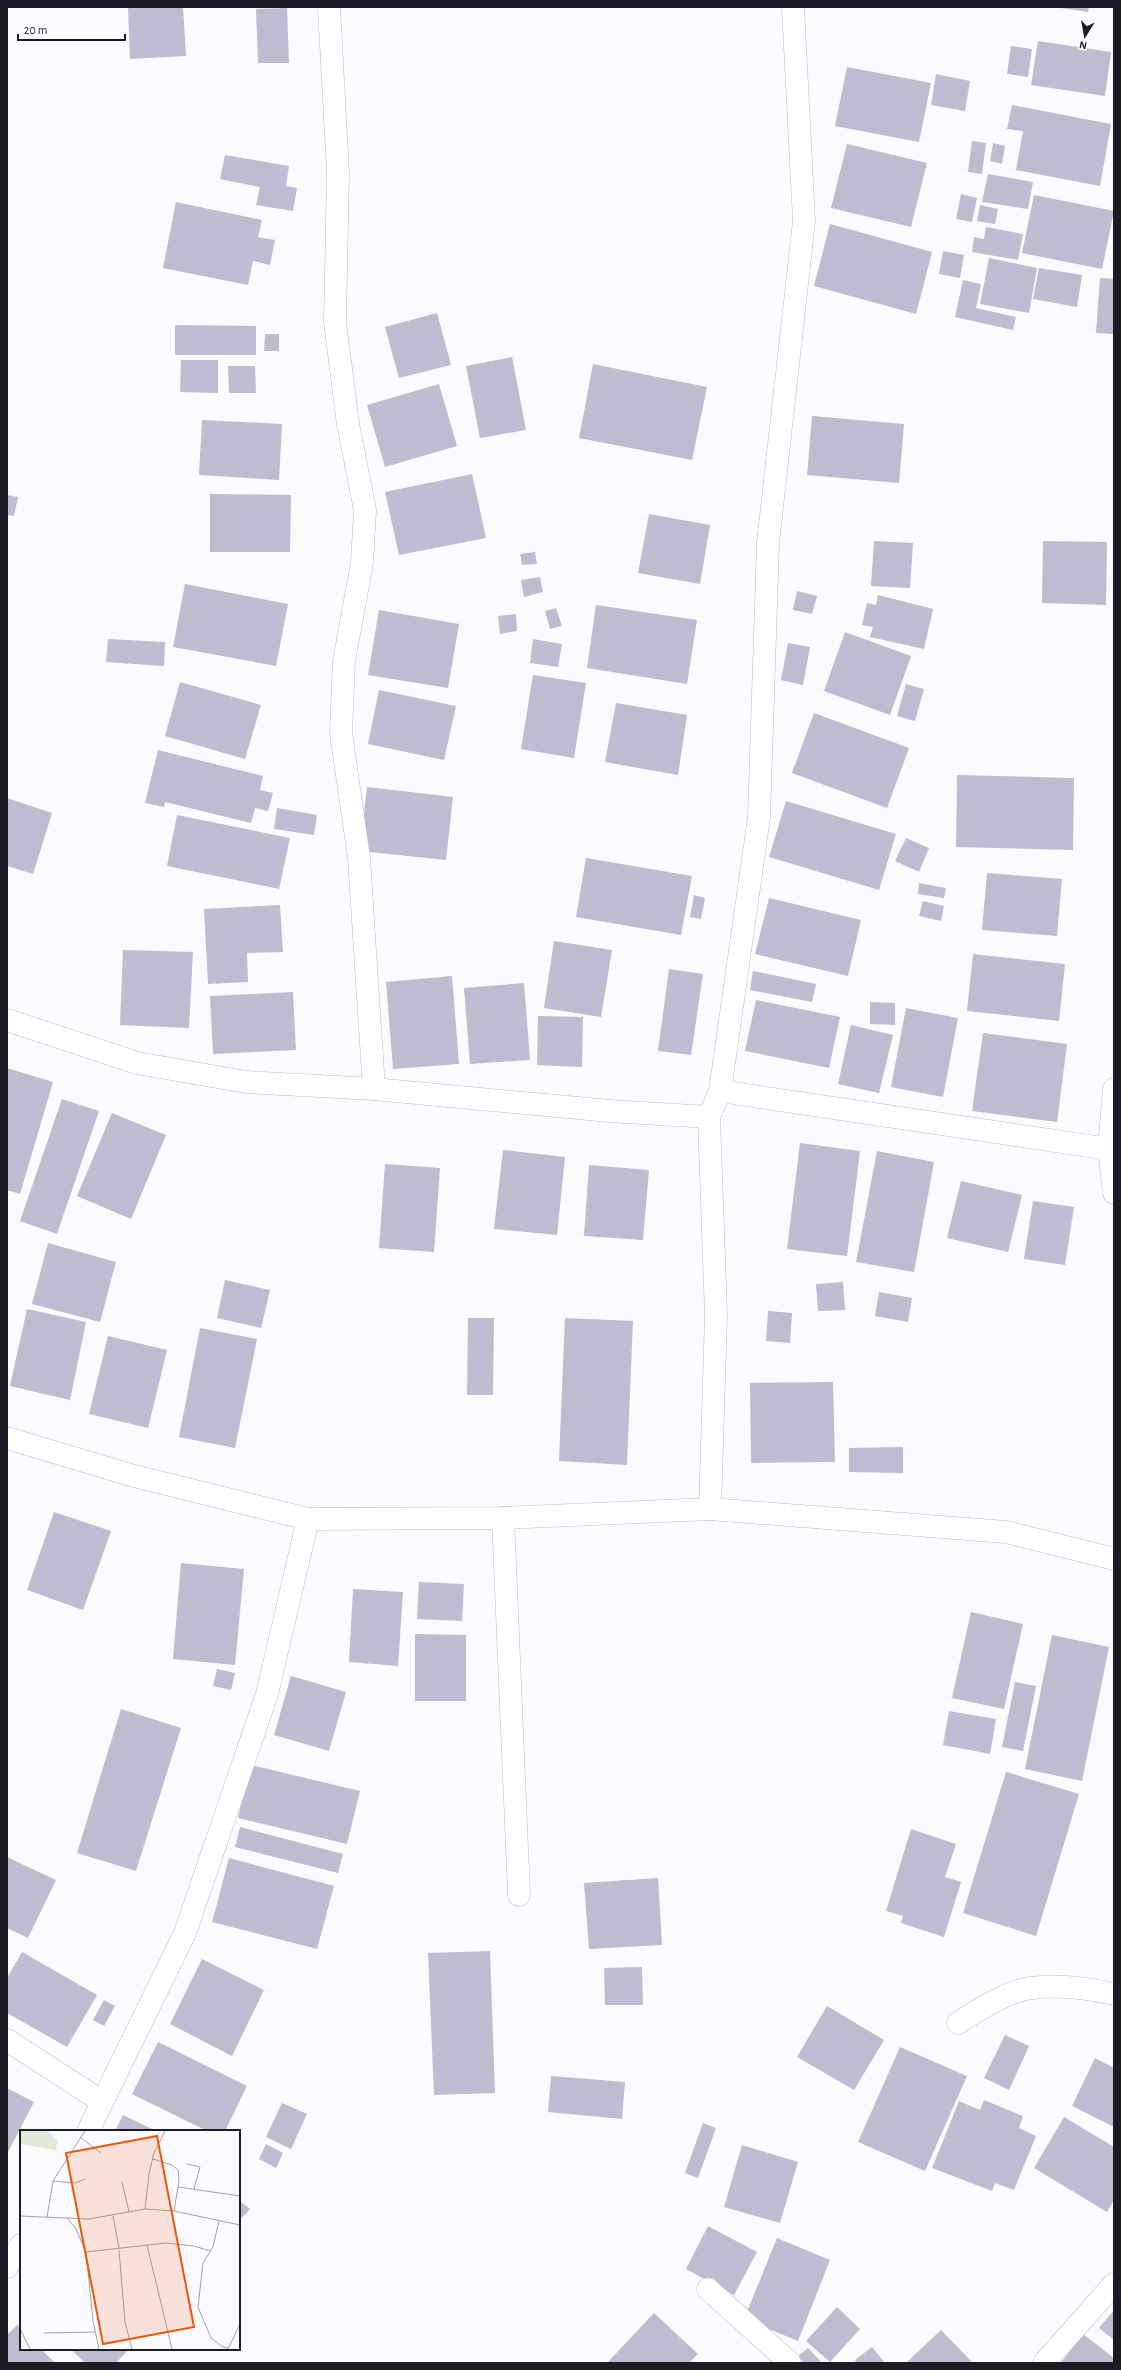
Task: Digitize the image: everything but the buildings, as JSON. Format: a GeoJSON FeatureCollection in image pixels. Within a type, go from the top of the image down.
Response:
{"type":"FeatureCollection","features":[{"type":"Feature","properties":{"kind":"street"},"geometry":{"type":"LineString","coordinates":[[329,7],[338,173],[335,322],[348,424],[365,510],[362,563],[344,661],[341,733],[358,858],[374,1089]]}},
{"type":"Feature","properties":{"kind":"street"},"geometry":{"type":"LineString","coordinates":[[710,1509],[716,1316],[709,1117],[720,1091],[759,816],[768,543],[804,221],[793,7]]}},
{"type":"Feature","properties":{"kind":"street"},"geometry":{"type":"LineString","coordinates":[[7,1020],[137,1063],[246,1082],[374,1089],[610,1111],[709,1117]]}},
{"type":"Feature","properties":{"kind":"street"},"geometry":{"type":"LineString","coordinates":[[1114,1089],[1109,1149],[1114,1193]]}},
{"type":"Feature","properties":{"kind":"street"},"geometry":{"type":"LineString","coordinates":[[720,1091],[1109,1149]]}},
{"type":"Feature","properties":{"kind":"street"},"geometry":{"type":"LineString","coordinates":[[7,1438],[134,1476],[308,1519],[503,1518],[710,1509],[1006,1532],[1114,1559]]}},
{"type":"Feature","properties":{"kind":"street"},"geometry":{"type":"LineString","coordinates":[[503,1518],[519,1895]]}},
{"type":"Feature","properties":{"kind":"street"},"geometry":{"type":"LineString","coordinates":[[88,2130],[101,2101],[185,1933],[267,1694],[308,1519]]}},
{"type":"Feature","properties":{"kind":"street"},"geometry":{"type":"LineString","coordinates":[[958,2023],[988,2003],[1030,1988],[1083,1987],[1114,1994]]}},
{"type":"Feature","properties":{"kind":"street"},"geometry":{"type":"LineString","coordinates":[[7,2040],[101,2101]]}},
{"type":"Feature","properties":{"kind":"street"},"geometry":{"type":"LineString","coordinates":[[7,2267],[20,2247]]}},
{"type":"Feature","properties":{"kind":"street"},"geometry":{"type":"LineString","coordinates":[[1044,2363],[1114,2284]]}},
{"type":"Feature","properties":{"kind":"street"},"geometry":{"type":"LineString","coordinates":[[708,2289],[790,2363]]}}]}
